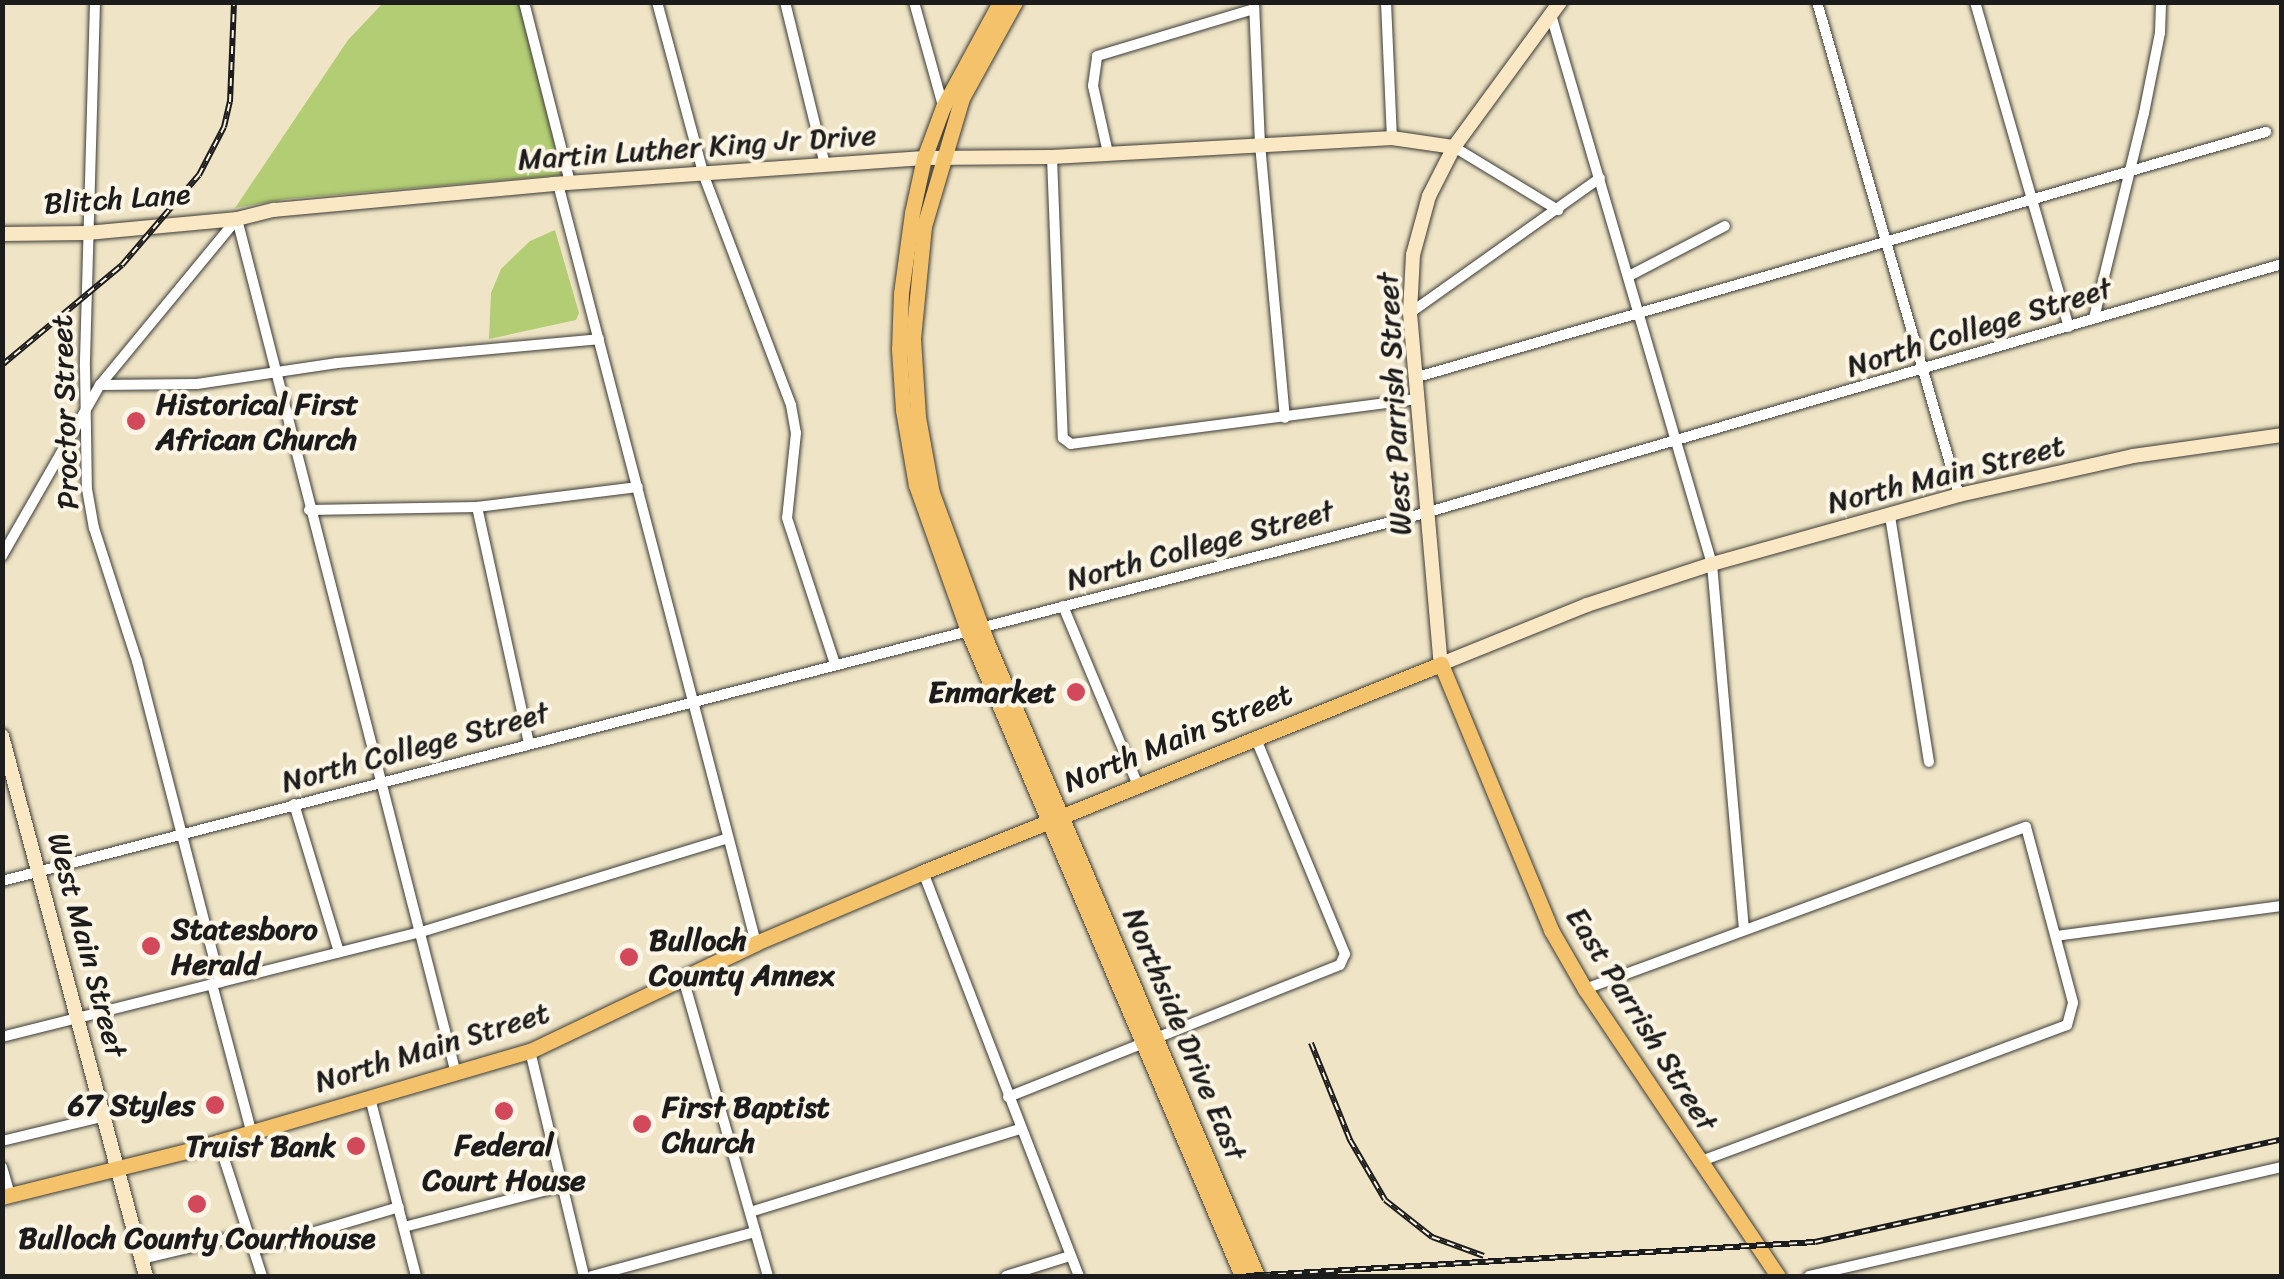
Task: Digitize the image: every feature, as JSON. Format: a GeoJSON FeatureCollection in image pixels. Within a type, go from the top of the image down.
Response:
{"type":"FeatureCollection","features":[{"type":"Feature","properties":{"kind":"main road"},"geometry":{"type":"LineString","coordinates":[[974,630],[929,528],[903,410],[901,293],[924,158],[943,107],[1000,2]]}},
{"type":"Feature","properties":{"kind":"main road"},"geometry":{"type":"LineString","coordinates":[[974,630],[932,493],[918,417],[913,339],[916,282],[942,157],[962,98],[1015,2]]}},
{"type":"Feature","properties":{"kind":"main road","name":"Northside Drive East"},"geometry":{"type":"LineString","coordinates":[[974,630],[1257,1276]]}},
{"type":"Feature","properties":{"kind":"main road","name":"North Main Street"},"geometry":{"type":"LineString","coordinates":[[6,1196],[119,1169],[530,1051],[756,943],[923,872],[1441,664]]}},
{"type":"Feature","properties":{"kind":"main road","name":"East Parrish Street"},"geometry":{"type":"LineString","coordinates":[[1441,664],[1551,930],[1699,1162],[1778,1276]]}},
{"type":"Feature","properties":{"kind":"main road","name":"Northside Drive East"},"geometry":{"type":"LineString","coordinates":[[1150,1039],[1242,1276]]}},
{"type":"Feature","properties":{"kind":"street","name":"Proctor Street"},"geometry":{"type":"LineString","coordinates":[[95,2],[87,234],[87,489],[94,528],[138,661],[182,832],[251,1131]]}},
{"type":"Feature","properties":{"kind":"street"},"geometry":{"type":"LineString","coordinates":[[524,2],[600,339],[756,943]]}},
{"type":"Feature","properties":{"kind":"street"},"geometry":{"type":"LineString","coordinates":[[657,2],[704,176],[791,405],[796,433],[787,518],[836,664]]}},
{"type":"Feature","properties":{"kind":"street"},"geometry":{"type":"LineString","coordinates":[[786,2],[825,164]]}},
{"type":"Feature","properties":{"kind":"street"},"geometry":{"type":"LineString","coordinates":[[914,2],[943,107]]}},
{"type":"Feature","properties":{"kind":"street"},"geometry":{"type":"LineString","coordinates":[[1386,2],[1392,138]]}},
{"type":"Feature","properties":{"kind":"street"},"geometry":{"type":"LineString","coordinates":[[1817,2],[1959,495]]}},
{"type":"Feature","properties":{"kind":"street"},"geometry":{"type":"LineString","coordinates":[[1975,2],[2069,327]]}},
{"type":"Feature","properties":{"kind":"street"},"geometry":{"type":"LineString","coordinates":[[2094,318],[2160,32],[2160,2]]}},
{"type":"Feature","properties":{"kind":"street"},"geometry":{"type":"LineString","coordinates":[[1108,153],[1094,86],[1097,56],[1254,6],[1260,144],[1286,418]]}},
{"type":"Feature","properties":{"kind":"street"},"geometry":{"type":"LineString","coordinates":[[1556,9],[1600,178],[1712,564],[1744,928]]}},
{"type":"Feature","properties":{"kind":"street","name":"West Parrish Street"},"geometry":{"type":"LineString","coordinates":[[1441,664],[1414,378],[1410,313],[1413,256],[1421,222],[1454,147],[1556,9]]}},
{"type":"Feature","properties":{"kind":"street"},"geometry":{"type":"LineString","coordinates":[[1414,378],[2266,132]]}},
{"type":"Feature","properties":{"kind":"street","name":"Martin Luther King Jr Drive"},"geometry":{"type":"LineString","coordinates":[[236,219],[274,210],[825,164],[942,157],[1052,157],[1392,138],[1454,147],[1558,210]]}},
{"type":"Feature","properties":{"kind":"street"},"geometry":{"type":"LineString","coordinates":[[1052,157],[1063,438],[1072,444],[1416,399]]}},
{"type":"Feature","properties":{"kind":"street"},"geometry":{"type":"LineString","coordinates":[[1410,313],[1600,178]]}},
{"type":"Feature","properties":{"kind":"street","name":"Blitch Lane"},"geometry":{"type":"LineString","coordinates":[[2,234],[87,234],[236,219]]}},
{"type":"Feature","properties":{"kind":"street"},"geometry":{"type":"LineString","coordinates":[[236,219],[456,1074]]}},
{"type":"Feature","properties":{"kind":"street"},"geometry":{"type":"LineString","coordinates":[[2,556],[100,385],[236,219]]}},
{"type":"Feature","properties":{"kind":"street"},"geometry":{"type":"LineString","coordinates":[[1629,276],[1725,226]]}},
{"type":"Feature","properties":{"kind":"street","name":"North College Street"},"geometry":{"type":"LineString","coordinates":[[2,881],[1425,512],[2282,264]]}},
{"type":"Feature","properties":{"kind":"street"},"geometry":{"type":"LineString","coordinates":[[100,385],[198,384],[275,372],[600,339]]}},
{"type":"Feature","properties":{"kind":"street","name":"North Main Street"},"geometry":{"type":"LineString","coordinates":[[1441,664],[1587,605],[1712,564],[1959,495],[2133,456],[2282,434]]}},
{"type":"Feature","properties":{"kind":"street"},"geometry":{"type":"LineString","coordinates":[[310,510],[477,507],[638,487]]}},
{"type":"Feature","properties":{"kind":"street"},"geometry":{"type":"LineString","coordinates":[[477,507],[529,743]]}},
{"type":"Feature","properties":{"kind":"street"},"geometry":{"type":"LineString","coordinates":[[1890,516],[1929,762]]}},
{"type":"Feature","properties":{"kind":"street"},"geometry":{"type":"LineString","coordinates":[[1063,606],[1137,783]]}},
{"type":"Feature","properties":{"kind":"street","name":"West Main Street"},"geometry":{"type":"LineString","coordinates":[[2,736],[146,1276]]}},
{"type":"Feature","properties":{"kind":"street"},"geometry":{"type":"LineString","coordinates":[[1008,1097],[1340,964],[1345,954],[1255,736]]}},
{"type":"Feature","properties":{"kind":"street"},"geometry":{"type":"LineString","coordinates":[[294,804],[339,952]]}},
{"type":"Feature","properties":{"kind":"street"},"geometry":{"type":"LineString","coordinates":[[1585,988],[1987,838],[2026,827],[2071,996],[2073,1016],[2066,1025],[1699,1162]]}},
{"type":"Feature","properties":{"kind":"street"},"geometry":{"type":"LineString","coordinates":[[2,1038],[421,932],[728,838]]}},
{"type":"Feature","properties":{"kind":"street"},"geometry":{"type":"LineString","coordinates":[[923,872],[1079,1276]]}},
{"type":"Feature","properties":{"kind":"street"},"geometry":{"type":"LineString","coordinates":[[2056,936],[2282,906]]}},
{"type":"Feature","properties":{"kind":"street"},"geometry":{"type":"LineString","coordinates":[[682,978],[768,1276]]}},
{"type":"Feature","properties":{"kind":"street"},"geometry":{"type":"LineString","coordinates":[[530,1051],[584,1276]]}},
{"type":"Feature","properties":{"kind":"street"},"geometry":{"type":"LineString","coordinates":[[370,1098],[416,1276]]}},
{"type":"Feature","properties":{"kind":"street"},"geometry":{"type":"LineString","coordinates":[[2,1142],[104,1116]]}},
{"type":"Feature","properties":{"kind":"street"},"geometry":{"type":"LineString","coordinates":[[750,1212],[1020,1129]]}},
{"type":"Feature","properties":{"kind":"street"},"geometry":{"type":"LineString","coordinates":[[218,1140],[262,1276]]}},
{"type":"Feature","properties":{"kind":"street"},"geometry":{"type":"LineString","coordinates":[[2,1167],[6,1196]]}},
{"type":"Feature","properties":{"kind":"street"},"geometry":{"type":"LineString","coordinates":[[1809,1276],[2282,1167]]}},
{"type":"Feature","properties":{"kind":"street"},"geometry":{"type":"LineString","coordinates":[[404,1227],[562,1186]]}},
{"type":"Feature","properties":{"kind":"street"},"geometry":{"type":"LineString","coordinates":[[254,1250],[399,1207]]}},
{"type":"Feature","properties":{"kind":"street"},"geometry":{"type":"LineString","coordinates":[[592,1276],[755,1232]]}},
{"type":"Feature","properties":{"kind":"street"},"geometry":{"type":"LineString","coordinates":[[142,1259],[246,1234]]}},
{"type":"Feature","properties":{"kind":"street"},"geometry":{"type":"LineString","coordinates":[[1006,1276],[1070,1256]]}},
{"type":"Feature","properties":{"kind":"green space"},"geometry":{"type":"Polygon","coordinates":[[[383,3],[519,3],[562,175],[287,199],[235,208],[348,40],[383,3]]]}},
{"type":"Feature","properties":{"kind":"green space"},"geometry":{"type":"Polygon","coordinates":[[[555,230],[579,313],[576,320],[489,339],[491,293],[501,269],[530,241],[555,230]]]}},
{"type":"Feature","properties":{"kind":"railway"},"geometry":{"type":"LineString","coordinates":[[2,365],[122,265],[199,175],[224,127],[230,102],[234,2]]}},
{"type":"Feature","properties":{"kind":"railway"},"geometry":{"type":"LineString","coordinates":[[1311,1043],[1350,1140],[1385,1200],[1432,1237],[1484,1256]]}},
{"type":"Feature","properties":{"kind":"railway"},"geometry":{"type":"LineString","coordinates":[[1246,1276],[1815,1242],[2282,1139]]}},
{"type":"Feature","properties":{"kind":"place","name":"Historical First African Church"},"geometry":{"type":"Point","coordinates":[136,421]}},
{"type":"Feature","properties":{"kind":"place","name":"Enmarket"},"geometry":{"type":"Point","coordinates":[1076,692]}},
{"type":"Feature","properties":{"kind":"place","name":"Statesboro Herald"},"geometry":{"type":"Point","coordinates":[151,946]}},
{"type":"Feature","properties":{"kind":"place","name":"Bulloch County Annex"},"geometry":{"type":"Point","coordinates":[629,957]}},
{"type":"Feature","properties":{"kind":"place","name":"67 Styles"},"geometry":{"type":"Point","coordinates":[215,1105]}},
{"type":"Feature","properties":{"kind":"place","name":"Federal Court House"},"geometry":{"type":"Point","coordinates":[504,1111]}},
{"type":"Feature","properties":{"kind":"place","name":"First Baptist Church"},"geometry":{"type":"Point","coordinates":[642,1124]}},
{"type":"Feature","properties":{"kind":"place","name":"Truist Bank"},"geometry":{"type":"Point","coordinates":[356,1146]}},
{"type":"Feature","properties":{"kind":"place","name":"Bulloch County Courthouse"},"geometry":{"type":"Point","coordinates":[197,1204]}}]}
